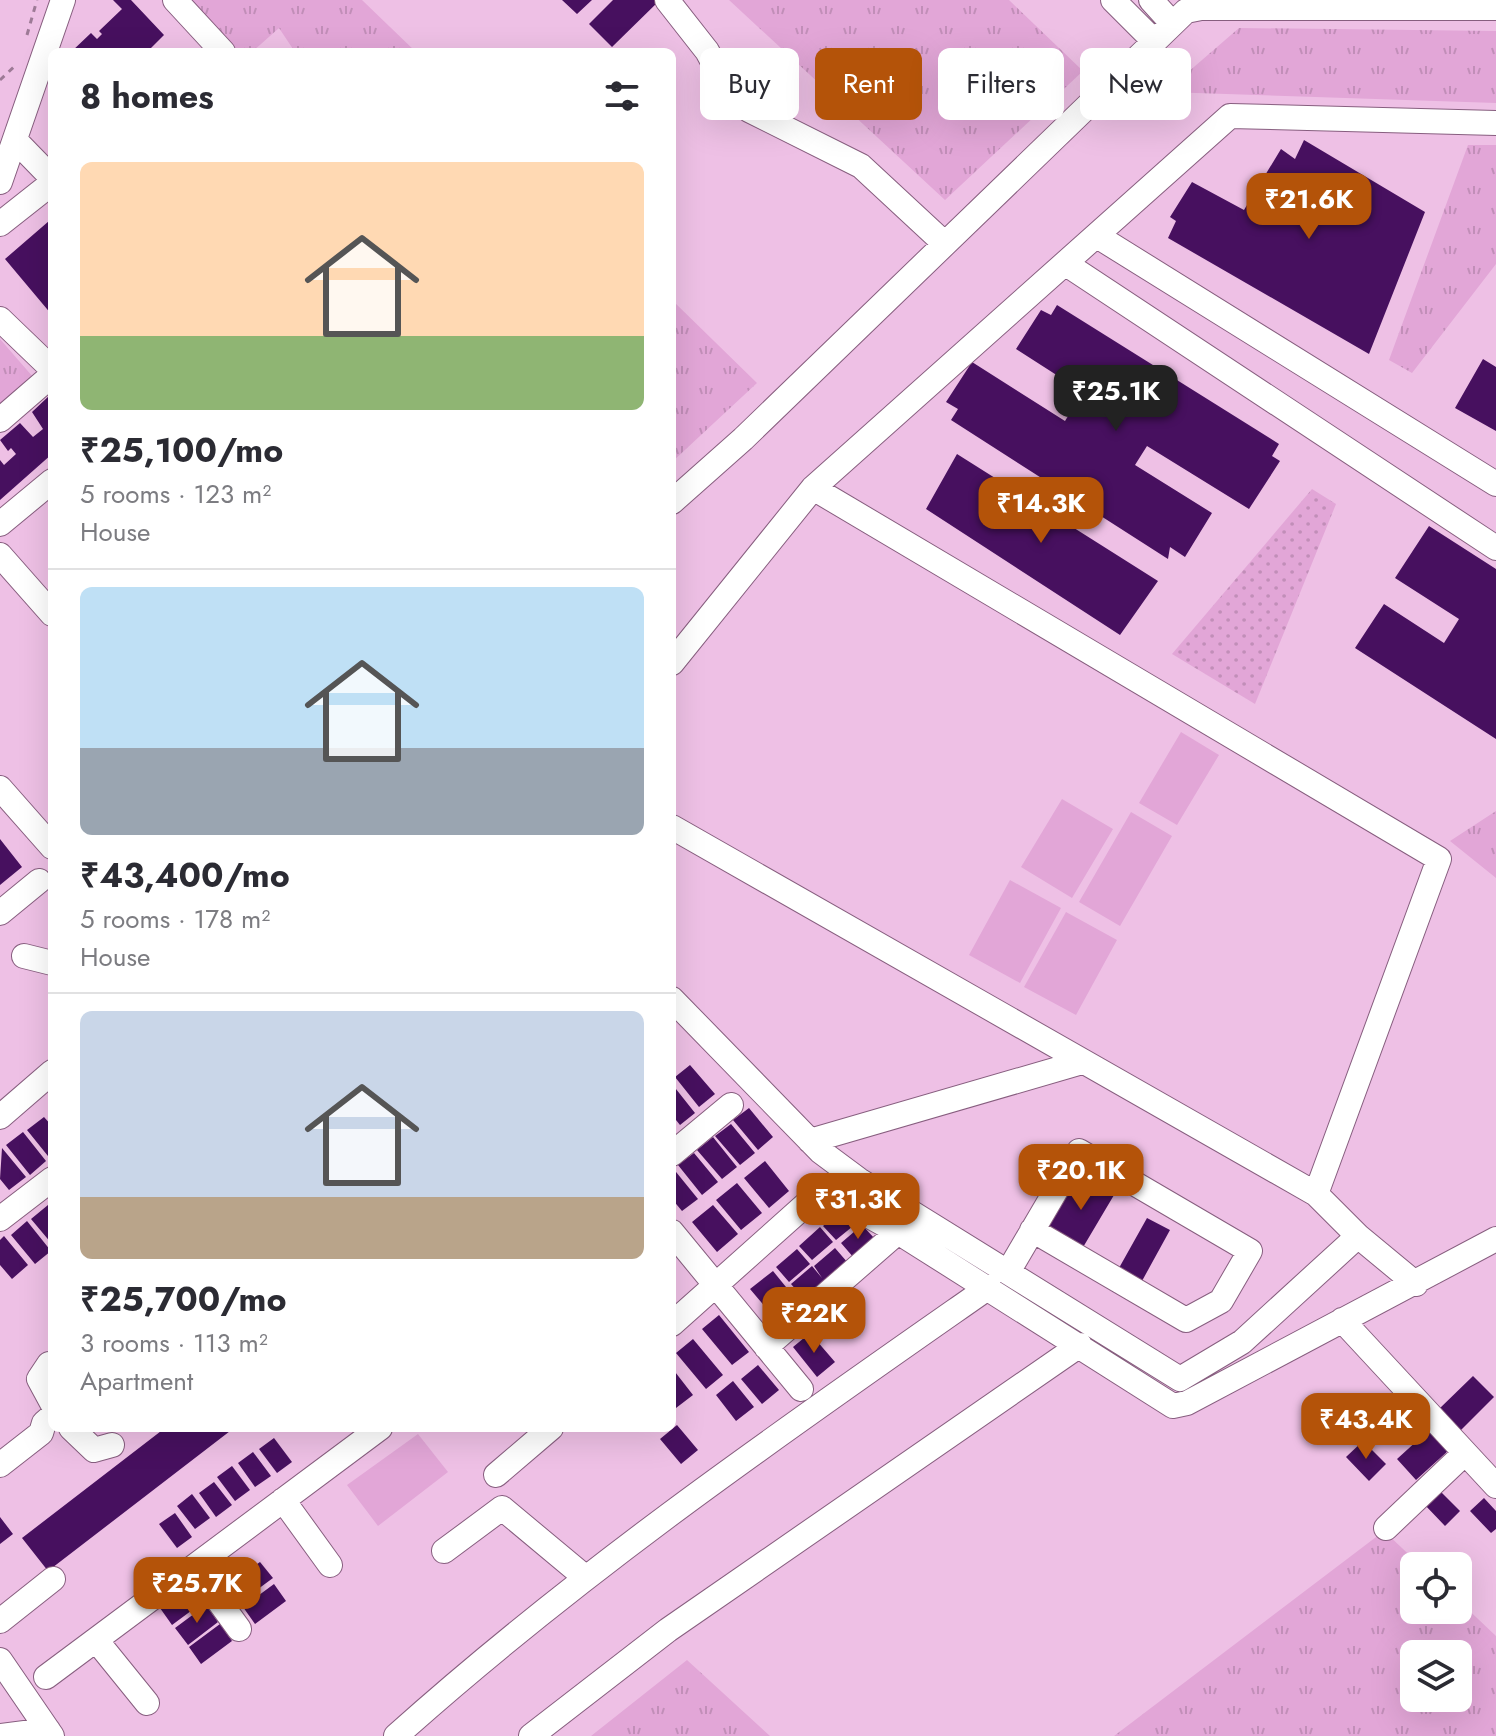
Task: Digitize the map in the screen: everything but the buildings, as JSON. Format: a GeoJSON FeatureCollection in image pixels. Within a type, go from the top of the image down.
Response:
{"type":"FeatureCollection","features":[{"type":"Feature","properties":{"kind":"street"},"geometry":{"type":"LineString","coordinates":[[0,182],[63,0]]}},
{"type":"Feature","properties":{"kind":"street"},"geometry":{"type":"LineString","coordinates":[[175,0],[219,48]]}},
{"type":"Feature","properties":{"kind":"street"},"geometry":{"type":"LineString","coordinates":[[667,0],[707,51],[730,93],[749,110],[861,166],[944,243]]}},
{"type":"Feature","properties":{"kind":"street"},"geometry":{"type":"LineString","coordinates":[[1113,0],[1153,40]]}},
{"type":"Feature","properties":{"kind":"street"},"geometry":{"type":"LineString","coordinates":[[1151,0],[1171,22]]}},
{"type":"Feature","properties":{"kind":"street"},"geometry":{"type":"LineString","coordinates":[[676,498],[743,439],[1171,22],[1186,11],[1201,8],[1496,8]]}},
{"type":"Feature","properties":{"kind":"street"},"geometry":{"type":"LineString","coordinates":[[676,658],[813,488],[1230,116],[1496,123]]}},
{"type":"Feature","properties":{"kind":"street"},"geometry":{"type":"LineString","coordinates":[[15,140],[48,176]]}},
{"type":"Feature","properties":{"kind":"street"},"geometry":{"type":"LineString","coordinates":[[0,224],[48,183]]}},
{"type":"Feature","properties":{"kind":"street"},"geometry":{"type":"LineString","coordinates":[[1097,236],[1496,484]]}},
{"type":"Feature","properties":{"kind":"street"},"geometry":{"type":"LineString","coordinates":[[1066,264],[1496,548]]}},
{"type":"Feature","properties":{"kind":"street"},"geometry":{"type":"LineString","coordinates":[[0,319],[48,365]]}},
{"type":"Feature","properties":{"kind":"street"},"geometry":{"type":"LineString","coordinates":[[0,420],[48,378]]}},
{"type":"Feature","properties":{"kind":"street"},"geometry":{"type":"LineString","coordinates":[[0,524],[48,484]]}},
{"type":"Feature","properties":{"kind":"street"},"geometry":{"type":"LineString","coordinates":[[813,488],[1439,859],[1316,1194]]}},
{"type":"Feature","properties":{"kind":"street"},"geometry":{"type":"LineString","coordinates":[[0,555],[48,609]]}},
{"type":"Feature","properties":{"kind":"street"},"geometry":{"type":"LineString","coordinates":[[0,788],[48,842]]}},
{"type":"Feature","properties":{"kind":"street"},"geometry":{"type":"LineString","coordinates":[[676,829],[1316,1194],[1358,1236],[1416,1284]]}},
{"type":"Feature","properties":{"kind":"street"},"geometry":{"type":"LineString","coordinates":[[0,913],[39,881]]}},
{"type":"Feature","properties":{"kind":"street"},"geometry":{"type":"LineString","coordinates":[[24,956],[48,962]]}},
{"type":"Feature","properties":{"kind":"street"},"geometry":{"type":"LineString","coordinates":[[676,1003],[810,1141],[859,1180],[998,1279],[1080,1345],[1173,1406],[1187,1403],[1496,1239]]}},
{"type":"Feature","properties":{"kind":"street"},"geometry":{"type":"LineString","coordinates":[[810,1141],[1082,1062]]}},
{"type":"Feature","properties":{"kind":"street"},"geometry":{"type":"LineString","coordinates":[[0,1117],[48,1075]]}},
{"type":"Feature","properties":{"kind":"street"},"geometry":{"type":"LineString","coordinates":[[676,1151],[731,1105]]}},
{"type":"Feature","properties":{"kind":"street"},"geometry":{"type":"LineString","coordinates":[[396,1736],[479,1662],[586,1578],[801,1419],[998,1279],[1032,1230],[1079,1151],[1250,1251],[1221,1301],[1186,1320],[1032,1230]]}},
{"type":"Feature","properties":{"kind":"street"},"geometry":{"type":"LineString","coordinates":[[0,1219],[48,1182]]}},
{"type":"Feature","properties":{"kind":"street"},"geometry":{"type":"LineString","coordinates":[[676,1321],[812,1199],[842,1201],[898,1232],[998,1279],[1180,1379],[1242,1342],[1358,1236]]}},
{"type":"Feature","properties":{"kind":"street"},"geometry":{"type":"LineString","coordinates":[[766,1347],[898,1232]]}},
{"type":"Feature","properties":{"kind":"street"},"geometry":{"type":"LineString","coordinates":[[676,1237],[801,1389]]}},
{"type":"Feature","properties":{"kind":"street"},"geometry":{"type":"LineString","coordinates":[[1342,1320],[1496,1486]]}},
{"type":"Feature","properties":{"kind":"street"},"geometry":{"type":"LineString","coordinates":[[531,1736],[668,1630],[1080,1345]]}},
{"type":"Feature","properties":{"kind":"street"},"geometry":{"type":"LineString","coordinates":[[48,1366],[39,1379],[48,1396]]}},
{"type":"Feature","properties":{"kind":"street"},"geometry":{"type":"LineString","coordinates":[[0,1465],[48,1428]]}},
{"type":"Feature","properties":{"kind":"street"},"geometry":{"type":"LineString","coordinates":[[75,1432],[94,1450],[114,1436]]}},
{"type":"Feature","properties":{"kind":"street"},"geometry":{"type":"LineString","coordinates":[[94,1432],[102,1438],[114,1436]]}},
{"type":"Feature","properties":{"kind":"street"},"geometry":{"type":"LineString","coordinates":[[46,1677],[375,1432]]}},
{"type":"Feature","properties":{"kind":"street"},"geometry":{"type":"LineString","coordinates":[[496,1475],[546,1432]]}},
{"type":"Feature","properties":{"kind":"street"},"geometry":{"type":"LineString","coordinates":[[1386,1528],[1465,1453]]}},
{"type":"Feature","properties":{"kind":"street"},"geometry":{"type":"LineString","coordinates":[[283,1500],[330,1565]]}},
{"type":"Feature","properties":{"kind":"street"},"geometry":{"type":"LineString","coordinates":[[444,1551],[502,1508],[586,1578]]}},
{"type":"Feature","properties":{"kind":"street"},"geometry":{"type":"LineString","coordinates":[[194,1567],[239,1629]]}},
{"type":"Feature","properties":{"kind":"street"},"geometry":{"type":"LineString","coordinates":[[0,1621],[53,1579]]}},
{"type":"Feature","properties":{"kind":"street"},"geometry":{"type":"LineString","coordinates":[[96,1640],[147,1703]]}},
{"type":"Feature","properties":{"kind":"street"},"geometry":{"type":"LineString","coordinates":[[0,1660],[50,1733]]}},
{"type":"Feature","properties":{"kind":"street"},"geometry":{"type":"LineString","coordinates":[[0,1736],[50,1733]]}},
{"type":"Feature","properties":{"kind":"path"},"geometry":{"type":"LineString","coordinates":[[26,37],[37,0]]}},
{"type":"Feature","properties":{"kind":"path"},"geometry":{"type":"LineString","coordinates":[[0,80],[19,62]]}},
{"type":"Feature","properties":{"kind":"green space"},"geometry":{"type":"Polygon","coordinates":[[[189,0],[362,0],[412,48],[292,48],[279,28],[256,48],[231,48],[189,0]]]}},
{"type":"Feature","properties":{"kind":"green space"},"geometry":{"type":"Polygon","coordinates":[[[729,0],[1009,0],[1059,48],[938,48],[938,120],[1031,120],[945,200],[859,120],[922,120],[922,48],[815,48],[815,80],[799,65],[799,48],[781,48],[729,0]]]}},
{"type":"Feature","properties":{"kind":"green space"},"geometry":{"type":"Polygon","coordinates":[[[1239,28],[1496,31],[1496,103],[1191,93],[1191,70],[1239,28]]]}},
{"type":"Feature","properties":{"kind":"green space"},"geometry":{"type":"Polygon","coordinates":[[[1064,53],[1080,68],[1080,74],[1064,89],[1064,53]]]}},
{"type":"Feature","properties":{"kind":"green space"},"geometry":{"type":"Polygon","coordinates":[[[1468,145],[1496,145],[1496,264],[1412,373],[1389,360],[1468,145]]]}},
{"type":"Feature","properties":{"kind":"green space"},"geometry":{"type":"Polygon","coordinates":[[[676,304],[757,383],[676,458],[676,304]]]}},
{"type":"Feature","properties":{"kind":"green space"},"geometry":{"type":"Polygon","coordinates":[[[0,339],[33,377],[0,404],[0,339]]]}},
{"type":"Feature","properties":{"kind":"green space"},"geometry":{"type":"Polygon","coordinates":[[[1312,489],[1336,504],[1255,704],[1172,654],[1312,489]]]}},
{"type":"Feature","properties":{"kind":"green space"},"geometry":{"type":"Polygon","coordinates":[[[1181,732],[1219,755],[1177,825],[1139,803],[1181,732]]]}},
{"type":"Feature","properties":{"kind":"green space"},"geometry":{"type":"Polygon","coordinates":[[[1062,799],[1113,829],[1072,898],[1021,867],[1062,799]]]}},
{"type":"Feature","properties":{"kind":"green space"},"geometry":{"type":"Polygon","coordinates":[[[1496,811],[1496,878],[1450,841],[1496,811]]]}},
{"type":"Feature","properties":{"kind":"green space"},"geometry":{"type":"Polygon","coordinates":[[[1131,812],[1172,836],[1120,926],[1079,902],[1131,812]]]}},
{"type":"Feature","properties":{"kind":"green space"},"geometry":{"type":"Polygon","coordinates":[[[1010,880],[1061,908],[1020,983],[969,955],[1010,880]]]}},
{"type":"Feature","properties":{"kind":"green space"},"geometry":{"type":"Polygon","coordinates":[[[1066,912],[1117,940],[1076,1015],[1024,987],[1066,912]]]}},
{"type":"Feature","properties":{"kind":"green space"},"geometry":{"type":"Polygon","coordinates":[[[418,1434],[448,1472],[378,1526],[347,1485],[418,1434]]]}},
{"type":"Feature","properties":{"kind":"green space"},"geometry":{"type":"Polygon","coordinates":[[[1384,1531],[1406,1552],[1400,1552],[1400,1624],[1472,1624],[1472,1613],[1496,1636],[1496,1736],[1114,1736],[1384,1531]]]}},
{"type":"Feature","properties":{"kind":"green space"},"geometry":{"type":"Polygon","coordinates":[[[687,1660],[770,1736],[591,1736],[687,1660]]]}}]}
